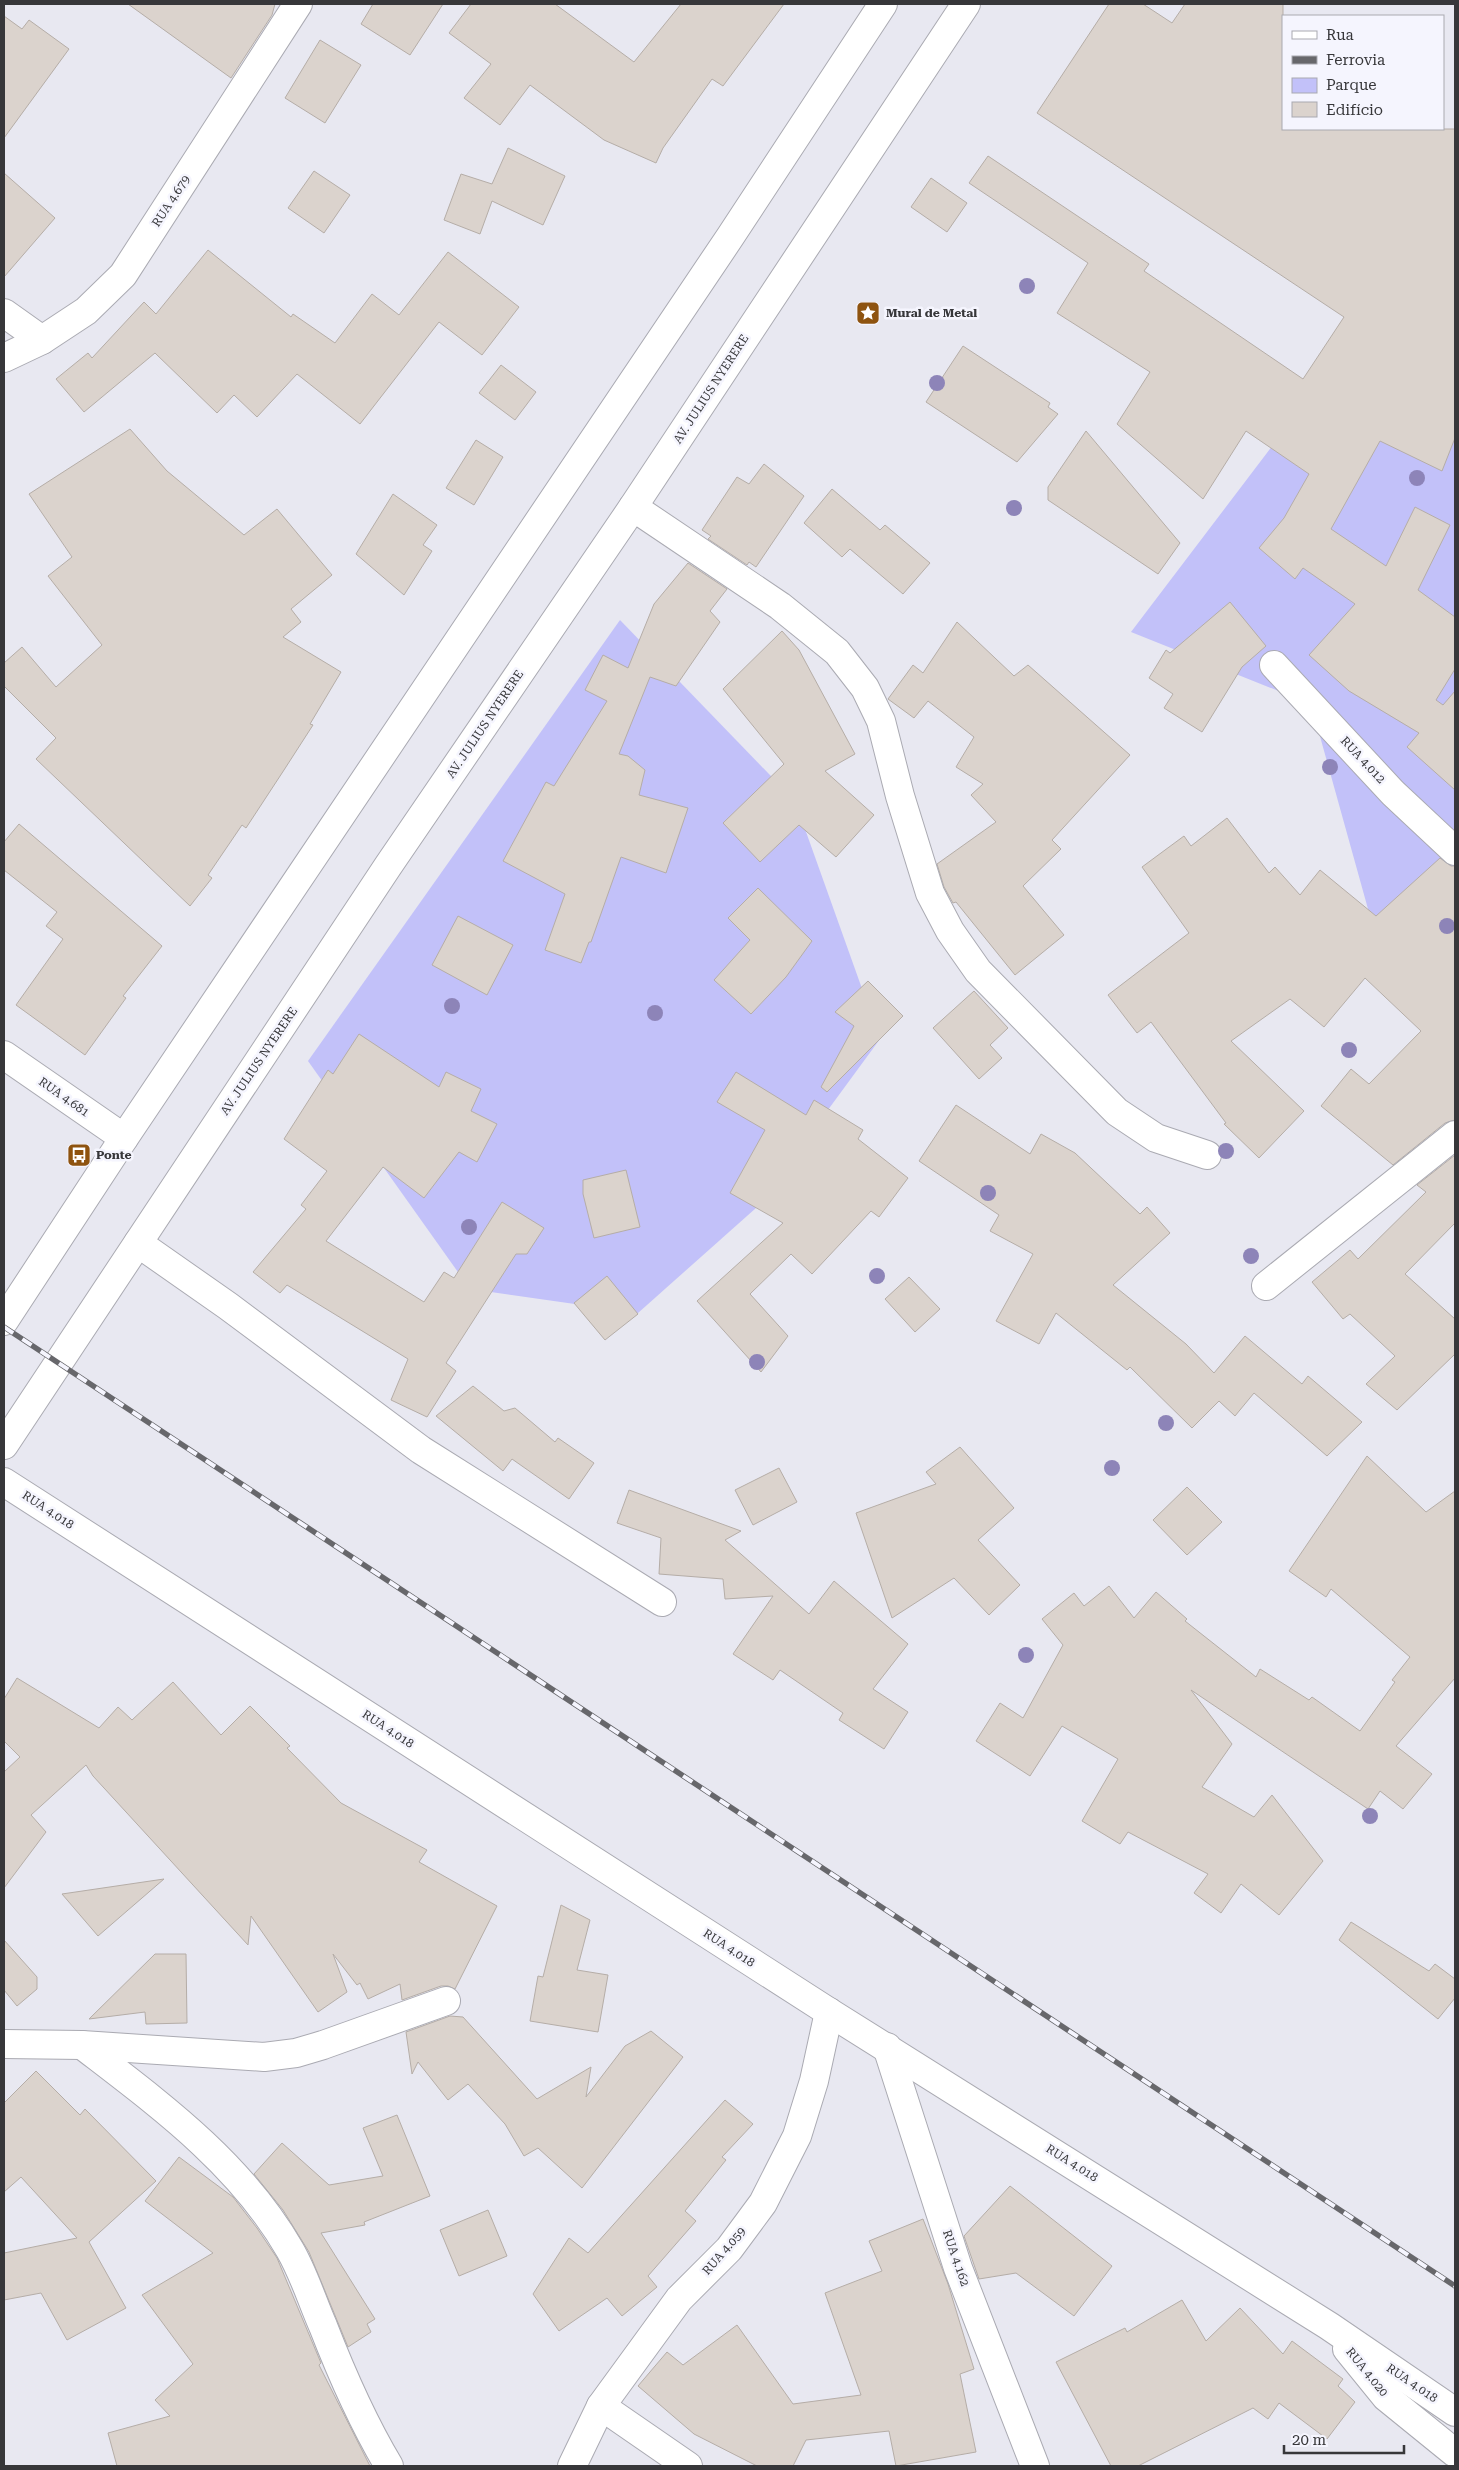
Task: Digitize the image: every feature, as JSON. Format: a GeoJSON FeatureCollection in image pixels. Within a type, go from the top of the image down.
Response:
{"type":"FeatureCollection","features":[{"type":"Feature","properties":{"kind":"street","name":"RUA 4.679"},"geometry":{"type":"LineString","coordinates":[[4,358],[42,340],[86,312],[123,275],[298,4]]}},
{"type":"Feature","properties":{"kind":"street"},"geometry":{"type":"LineString","coordinates":[[4,1320],[124,1138],[730,237],[883,4]]}},
{"type":"Feature","properties":{"kind":"street","name":"AV. JULIUS NYERERE"},"geometry":{"type":"LineString","coordinates":[[4,1445],[388,866],[633,507],[966,4]]}},
{"type":"Feature","properties":{"kind":"street"},"geometry":{"type":"LineString","coordinates":[[4,313],[42,340]]}},
{"type":"Feature","properties":{"kind":"street"},"geometry":{"type":"LineString","coordinates":[[633,507],[780,606],[837,652],[865,688],[881,721],[900,796],[930,893],[950,931],[978,970],[1117,1112],[1156,1138],[1207,1155]]}},
{"type":"Feature","properties":{"kind":"street","name":"RUA 4.012"},"geometry":{"type":"LineString","coordinates":[[1274,665],[1393,792],[1455,851]]}},
{"type":"Feature","properties":{"kind":"street","name":"RUA 4.681"},"geometry":{"type":"LineString","coordinates":[[4,1055],[124,1138]]}},
{"type":"Feature","properties":{"kind":"street"},"geometry":{"type":"LineString","coordinates":[[1266,1286],[1455,1135]]}},
{"type":"Feature","properties":{"kind":"street"},"geometry":{"type":"LineString","coordinates":[[138,1243],[228,1306],[421,1450],[662,1602]]}},
{"type":"Feature","properties":{"kind":"street","name":"RUA 4.018"},"geometry":{"type":"LineString","coordinates":[[4,1482],[829,2012],[1329,2326],[1455,2412]]}},
{"type":"Feature","properties":{"kind":"street"},"geometry":{"type":"LineString","coordinates":[[4,2044],[82,2044],[264,2057],[296,2053],[323,2046],[446,2001]]}},
{"type":"Feature","properties":{"kind":"street","name":"RUA 4.059"},"geometry":{"type":"LineString","coordinates":[[572,2466],[601,2406],[679,2299],[729,2248],[763,2204],[797,2136],[814,2081],[829,2012]]}},
{"type":"Feature","properties":{"kind":"street"},"geometry":{"type":"LineString","coordinates":[[82,2044],[176,2118],[227,2165],[268,2214],[291,2252],[362,2419],[389,2466]]}},
{"type":"Feature","properties":{"kind":"street","name":"RUA 4.162"},"geometry":{"type":"LineString","coordinates":[[887,2047],[958,2268],[1029,2465]]}},
{"type":"Feature","properties":{"kind":"street","name":"RUA 4.020"},"geometry":{"type":"LineString","coordinates":[[1329,2326],[1386,2397],[1455,2453]]}},
{"type":"Feature","properties":{"kind":"street"},"geometry":{"type":"LineString","coordinates":[[601,2406],[688,2466]]}},
{"type":"Feature","properties":{"kind":"green space"},"geometry":{"type":"Polygon","coordinates":[[[1455,220],[1455,1017],[1395,1006],[1311,704],[1131,632],[1443,221],[1455,220]]]}},
{"type":"Feature","properties":{"kind":"green space"},"geometry":{"type":"Polygon","coordinates":[[[620,620],[795,801],[880,1039],[756,1208],[638,1313],[470,1289],[308,1061],[620,620]]]}},
{"type":"Feature","properties":{"kind":"building"},"geometry":{"type":"Polygon","coordinates":[[[128,4],[275,4],[272,15],[231,78],[128,4]]]}},
{"type":"Feature","properties":{"kind":"building"},"geometry":{"type":"Polygon","coordinates":[[[373,4],[443,4],[410,55],[361,24],[373,4]]]}},
{"type":"Feature","properties":{"kind":"building"},"geometry":{"type":"Polygon","coordinates":[[[471,4],[555,4],[634,62],[681,4],[784,4],[723,86],[712,79],[663,148],[656,163],[604,140],[530,85],[500,125],[464,98],[491,64],[449,33],[471,4]]]}},
{"type":"Feature","properties":{"kind":"building"},"geometry":{"type":"Polygon","coordinates":[[[1109,4],[1143,4],[1172,23],[1185,4],[1283,4],[1282,130],[1455,129],[1455,438],[1442,471],[1380,441],[1331,529],[1386,566],[1415,507],[1450,525],[1418,590],[1455,617],[1455,669],[1436,700],[1443,705],[1455,691],[1455,790],[1407,747],[1419,733],[1349,691],[1309,655],[1355,604],[1303,568],[1295,579],[1259,548],[1284,518],[1309,474],[1246,431],[1203,499],[1117,424],[1150,372],[1057,313],[1088,263],[969,183],[988,156],[1149,264],[1144,271],[1303,379],[1344,317],[1037,113],[1109,4]]]}},
{"type":"Feature","properties":{"kind":"building"},"geometry":{"type":"Polygon","coordinates":[[[4,16],[22,29],[29,20],[69,49],[4,138],[4,16]]]}},
{"type":"Feature","properties":{"kind":"building"},"geometry":{"type":"Polygon","coordinates":[[[320,40],[361,65],[325,123],[285,98],[320,40]]]}},
{"type":"Feature","properties":{"kind":"building"},"geometry":{"type":"Polygon","coordinates":[[[508,148],[565,176],[543,225],[492,201],[480,234],[444,220],[461,174],[492,184],[508,148]]]}},
{"type":"Feature","properties":{"kind":"building"},"geometry":{"type":"Polygon","coordinates":[[[314,171],[350,195],[324,233],[288,208],[314,171]]]}},
{"type":"Feature","properties":{"kind":"building"},"geometry":{"type":"Polygon","coordinates":[[[4,173],[55,218],[4,277],[4,173]]]}},
{"type":"Feature","properties":{"kind":"building"},"geometry":{"type":"Polygon","coordinates":[[[931,178],[967,203],[947,232],[911,207],[931,178]]]}},
{"type":"Feature","properties":{"kind":"building"},"geometry":{"type":"Polygon","coordinates":[[[208,250],[291,317],[293,314],[335,343],[372,294],[399,315],[448,252],[519,307],[482,355],[439,322],[360,424],[297,374],[257,417],[234,395],[217,413],[155,353],[84,412],[56,379],[88,353],[92,358],[144,302],[156,314],[208,250]]]}},
{"type":"Feature","properties":{"kind":"building"},"geometry":{"type":"Polygon","coordinates":[[[963,346],[1050,403],[1048,407],[1058,414],[1017,462],[926,402],[963,346]]]}},
{"type":"Feature","properties":{"kind":"building"},"geometry":{"type":"Polygon","coordinates":[[[501,365],[536,392],[515,420],[479,393],[501,365]]]}},
{"type":"Feature","properties":{"kind":"building"},"geometry":{"type":"Polygon","coordinates":[[[130,429],[167,471],[244,535],[277,509],[332,575],[291,609],[301,622],[283,637],[341,672],[310,724],[313,725],[284,770],[246,828],[242,825],[208,875],[212,878],[190,906],[36,759],[56,738],[4,686],[4,663],[22,647],[56,687],[102,645],[48,576],[72,557],[29,494],[130,429]]]}},
{"type":"Feature","properties":{"kind":"building"},"geometry":{"type":"Polygon","coordinates":[[[1086,431],[1180,543],[1158,574],[1048,500],[1048,487],[1086,431]]]}},
{"type":"Feature","properties":{"kind":"building"},"geometry":{"type":"Polygon","coordinates":[[[476,440],[503,457],[474,505],[446,488],[476,440]]]}},
{"type":"Feature","properties":{"kind":"building"},"geometry":{"type":"Polygon","coordinates":[[[764,464],[804,496],[756,567],[749,562],[747,565],[708,539],[711,536],[702,530],[737,477],[749,484],[764,464]]]}},
{"type":"Feature","properties":{"kind":"building"},"geometry":{"type":"Polygon","coordinates":[[[832,489],[880,530],[885,525],[930,563],[903,594],[850,549],[842,557],[804,523],[832,489]]]}},
{"type":"Feature","properties":{"kind":"building"},"geometry":{"type":"Polygon","coordinates":[[[393,494],[437,525],[423,545],[432,551],[404,595],[356,554],[393,494]]]}},
{"type":"Feature","properties":{"kind":"building"},"geometry":{"type":"Polygon","coordinates":[[[688,563],[727,589],[710,611],[720,622],[676,686],[650,677],[619,754],[628,756],[645,770],[639,795],[688,808],[666,873],[621,857],[591,942],[589,942],[581,963],[545,950],[565,894],[503,861],[546,782],[554,786],[607,701],[585,690],[603,655],[628,668],[654,604],[688,563]]]}},
{"type":"Feature","properties":{"kind":"building"},"geometry":{"type":"Polygon","coordinates":[[[1230,602],[1266,646],[1242,667],[1202,732],[1164,708],[1173,694],[1149,678],[1166,650],[1170,653],[1230,602]]]}},
{"type":"Feature","properties":{"kind":"building"},"geometry":{"type":"Polygon","coordinates":[[[957,622],[1014,676],[1028,665],[1130,755],[1052,840],[1061,849],[1023,886],[1064,935],[1015,975],[956,902],[953,903],[944,887],[937,864],[996,822],[971,795],[983,784],[956,767],[974,737],[928,701],[914,718],[888,699],[913,665],[923,673],[957,622]]]}},
{"type":"Feature","properties":{"kind":"building"},"geometry":{"type":"Polygon","coordinates":[[[782,631],[799,650],[855,754],[825,771],[874,815],[836,857],[799,825],[760,862],[723,823],[784,764],[723,689],[782,631]]]}},
{"type":"Feature","properties":{"kind":"building"},"geometry":{"type":"Polygon","coordinates":[[[1227,818],[1269,873],[1275,867],[1300,895],[1320,870],[1376,916],[1440,858],[1451,866],[1455,866],[1455,1120],[1445,1123],[1393,1165],[1321,1106],[1351,1069],[1369,1084],[1421,1031],[1365,978],[1324,1027],[1290,999],[1231,1041],[1304,1111],[1259,1158],[1224,1124],[1226,1123],[1151,1022],[1137,1033],[1108,995],[1189,933],[1142,867],[1184,836],[1191,846],[1227,818]]]}},
{"type":"Feature","properties":{"kind":"building"},"geometry":{"type":"Polygon","coordinates":[[[19,824],[162,946],[123,996],[126,998],[85,1055],[16,1005],[63,939],[46,926],[57,912],[4,870],[4,842],[19,824]]]}},
{"type":"Feature","properties":{"kind":"building"},"geometry":{"type":"Polygon","coordinates":[[[758,888],[812,941],[786,977],[751,1014],[714,980],[750,940],[728,918],[758,888]]]}},
{"type":"Feature","properties":{"kind":"building"},"geometry":{"type":"Polygon","coordinates":[[[458,916],[513,945],[487,995],[432,965],[458,916]]]}},
{"type":"Feature","properties":{"kind":"building"},"geometry":{"type":"Polygon","coordinates":[[[868,981],[903,1016],[827,1092],[821,1087],[854,1026],[835,1012],[868,981]]]}},
{"type":"Feature","properties":{"kind":"building"},"geometry":{"type":"Polygon","coordinates":[[[974,991],[1008,1028],[990,1045],[1002,1058],[979,1079],[933,1028],[974,991]]]}},
{"type":"Feature","properties":{"kind":"building"},"geometry":{"type":"Polygon","coordinates":[[[359,1034],[439,1087],[446,1072],[481,1089],[471,1111],[497,1124],[477,1162],[459,1152],[424,1198],[383,1167],[326,1241],[424,1302],[444,1272],[454,1278],[502,1202],[544,1228],[527,1254],[516,1254],[446,1363],[456,1371],[427,1417],[391,1400],[408,1359],[287,1285],[280,1293],[253,1272],[306,1209],[301,1205],[327,1171],[284,1139],[328,1070],[333,1074],[359,1034]]]}},
{"type":"Feature","properties":{"kind":"building"},"geometry":{"type":"Polygon","coordinates":[[[736,1072],[806,1115],[814,1100],[863,1130],[858,1139],[908,1178],[879,1217],[871,1211],[812,1274],[791,1254],[750,1294],[788,1336],[761,1372],[697,1301],[783,1223],[730,1193],[765,1130],[717,1102],[736,1072]]]}},
{"type":"Feature","properties":{"kind":"building"},"geometry":{"type":"Polygon","coordinates":[[[956,1105],[1030,1154],[1041,1134],[1075,1153],[1140,1214],[1147,1207],[1170,1233],[1113,1285],[1186,1344],[1214,1373],[1245,1336],[1302,1384],[1308,1376],[1362,1422],[1327,1456],[1254,1393],[1235,1416],[1219,1401],[1192,1428],[1130,1367],[1127,1370],[1056,1313],[1039,1344],[996,1321],[1033,1254],[990,1231],[999,1215],[919,1161],[956,1105]]]}},
{"type":"Feature","properties":{"kind":"building"},"geometry":{"type":"Polygon","coordinates":[[[1455,1155],[1455,1223],[1405,1274],[1455,1319],[1455,1354],[1397,1410],[1366,1384],[1395,1356],[1350,1314],[1343,1319],[1312,1282],[1350,1250],[1358,1259],[1426,1192],[1417,1185],[1455,1155]]]}},
{"type":"Feature","properties":{"kind":"building"},"geometry":{"type":"Polygon","coordinates":[[[626,1170],[640,1227],[594,1238],[583,1194],[583,1180],[626,1170]]]}},
{"type":"Feature","properties":{"kind":"building"},"geometry":{"type":"Polygon","coordinates":[[[607,1276],[638,1314],[605,1340],[574,1303],[607,1276]]]}},
{"type":"Feature","properties":{"kind":"building"},"geometry":{"type":"Polygon","coordinates":[[[909,1277],[940,1309],[915,1332],[885,1299],[909,1277]]]}},
{"type":"Feature","properties":{"kind":"building"},"geometry":{"type":"Polygon","coordinates":[[[473,1386],[504,1411],[515,1408],[555,1442],[558,1438],[594,1463],[569,1499],[512,1459],[503,1471],[436,1416],[473,1386]]]}},
{"type":"Feature","properties":{"kind":"building"},"geometry":{"type":"Polygon","coordinates":[[[960,1447],[1014,1508],[978,1540],[1020,1585],[989,1615],[954,1578],[892,1618],[856,1513],[936,1484],[926,1472],[960,1447]]]}},
{"type":"Feature","properties":{"kind":"building"},"geometry":{"type":"Polygon","coordinates":[[[1367,1456],[1426,1512],[1455,1491],[1455,1678],[1396,1746],[1432,1774],[1403,1809],[1380,1791],[1368,1809],[1191,1690],[1232,1744],[1202,1787],[1254,1817],[1272,1795],[1323,1861],[1279,1915],[1241,1884],[1221,1913],[1194,1893],[1208,1874],[1128,1832],[1120,1844],[1082,1821],[1118,1759],[1062,1726],[1030,1776],[976,1741],[1000,1703],[1023,1718],[1063,1645],[1042,1619],[1074,1593],[1084,1606],[1109,1586],[1134,1618],[1156,1592],[1187,1619],[1185,1621],[1256,1677],[1260,1669],[1309,1700],[1312,1697],[1360,1731],[1395,1682],[1392,1680],[1410,1657],[1331,1589],[1326,1597],[1289,1571],[1367,1456]]]}},
{"type":"Feature","properties":{"kind":"building"},"geometry":{"type":"Polygon","coordinates":[[[779,1468],[797,1502],[753,1525],[735,1490],[779,1468]]]}},
{"type":"Feature","properties":{"kind":"building"},"geometry":{"type":"Polygon","coordinates":[[[1187,1487],[1222,1522],[1187,1555],[1153,1520],[1187,1487]]]}},
{"type":"Feature","properties":{"kind":"building"},"geometry":{"type":"Polygon","coordinates":[[[629,1490],[741,1531],[725,1540],[809,1614],[834,1581],[908,1644],[873,1689],[908,1712],[884,1749],[839,1720],[843,1713],[780,1670],[773,1680],[733,1654],[773,1596],[725,1599],[723,1579],[659,1574],[661,1538],[617,1523],[629,1490]]]}},
{"type":"Feature","properties":{"kind":"building"},"geometry":{"type":"Polygon","coordinates":[[[17,1678],[99,1728],[118,1707],[132,1720],[173,1682],[221,1735],[250,1706],[290,1746],[287,1748],[341,1803],[427,1850],[419,1862],[497,1906],[455,1989],[441,1986],[402,2000],[400,1984],[368,1999],[360,1983],[357,1985],[333,1954],[347,1992],[318,2012],[251,1916],[248,1945],[93,1776],[86,1765],[31,1815],[46,1832],[4,1888],[4,1772],[20,1757],[4,1741],[4,1699],[17,1678]]]}},
{"type":"Feature","properties":{"kind":"building"},"geometry":{"type":"Polygon","coordinates":[[[164,1879],[98,1936],[62,1894],[164,1879]]]}},
{"type":"Feature","properties":{"kind":"building"},"geometry":{"type":"Polygon","coordinates":[[[561,1905],[590,1920],[577,1970],[608,1975],[598,2032],[530,2021],[538,1976],[543,1977],[561,1905]]]}},
{"type":"Feature","properties":{"kind":"building"},"geometry":{"type":"Polygon","coordinates":[[[1351,1922],[1429,1971],[1435,1964],[1455,1979],[1455,1998],[1438,2019],[1339,1940],[1351,1922]]]}},
{"type":"Feature","properties":{"kind":"building"},"geometry":{"type":"Polygon","coordinates":[[[4,1940],[37,1977],[37,1989],[17,2006],[4,1990],[4,1940]]]}},
{"type":"Feature","properties":{"kind":"building"},"geometry":{"type":"Polygon","coordinates":[[[155,1954],[186,1954],[187,2023],[146,2024],[145,2012],[89,2019],[155,1954]]]}},
{"type":"Feature","properties":{"kind":"building"},"geometry":{"type":"Polygon","coordinates":[[[450,2016],[463,2017],[537,2099],[591,2067],[586,2097],[625,2046],[651,2031],[683,2057],[582,2188],[538,2148],[524,2156],[505,2124],[468,2084],[448,2100],[418,2062],[412,2074],[406,2032],[450,2016]]]}},
{"type":"Feature","properties":{"kind":"building"},"geometry":{"type":"Polygon","coordinates":[[[36,2071],[80,2115],[85,2109],[156,2181],[89,2242],[126,2308],[67,2340],[41,2293],[4,2300],[4,2253],[77,2238],[21,2177],[4,2192],[4,2103],[36,2071]]]}},
{"type":"Feature","properties":{"kind":"building"},"geometry":{"type":"Polygon","coordinates":[[[725,2100],[753,2124],[722,2157],[726,2160],[685,2211],[696,2221],[648,2276],[657,2287],[622,2316],[607,2298],[559,2331],[533,2294],[569,2238],[588,2253],[725,2100]]]}},
{"type":"Feature","properties":{"kind":"building"},"geometry":{"type":"Polygon","coordinates":[[[397,2115],[430,2196],[364,2222],[365,2225],[321,2233],[375,2319],[367,2324],[371,2332],[348,2347],[309,2252],[283,2210],[254,2174],[282,2143],[329,2185],[383,2176],[363,2128],[397,2115]]]}},
{"type":"Feature","properties":{"kind":"building"},"geometry":{"type":"Polygon","coordinates":[[[179,2157],[233,2197],[277,2258],[321,2363],[319,2365],[370,2466],[117,2466],[108,2433],[170,2416],[155,2400],[193,2364],[142,2295],[213,2253],[145,2201],[179,2157]]]}},
{"type":"Feature","properties":{"kind":"building"},"geometry":{"type":"Polygon","coordinates":[[[1010,2186],[1112,2266],[1074,2316],[1016,2273],[979,2279],[964,2236],[1010,2186]]]}},
{"type":"Feature","properties":{"kind":"building"},"geometry":{"type":"Polygon","coordinates":[[[488,2210],[507,2256],[459,2276],[440,2230],[488,2210]]]}},
{"type":"Feature","properties":{"kind":"building"},"geometry":{"type":"Polygon","coordinates":[[[923,2219],[948,2284],[974,2369],[960,2374],[976,2452],[896,2466],[889,2431],[806,2440],[793,2466],[757,2466],[694,2434],[638,2386],[667,2352],[683,2365],[737,2325],[793,2404],[861,2395],[825,2293],[882,2271],[869,2241],[923,2219]]]}},
{"type":"Feature","properties":{"kind":"building"},"geometry":{"type":"Polygon","coordinates":[[[1182,2300],[1206,2341],[1240,2308],[1283,2354],[1292,2341],[1343,2379],[1338,2386],[1355,2402],[1327,2439],[1279,2403],[1268,2419],[1253,2408],[1138,2466],[1111,2466],[1056,2362],[1125,2328],[1127,2332],[1182,2300]]]}},
{"type":"Feature","properties":{"kind":"railway"},"geometry":{"type":"LineString","coordinates":[[4,1327],[1455,2286]]}},
{"type":"Feature","properties":{"kind":"place","name":"Mural de Metal"},"geometry":{"type":"Point","coordinates":[868,313]}},
{"type":"Feature","properties":{"kind":"place","name":"Ponte"},"geometry":{"type":"Point","coordinates":[79,1155]}}]}
